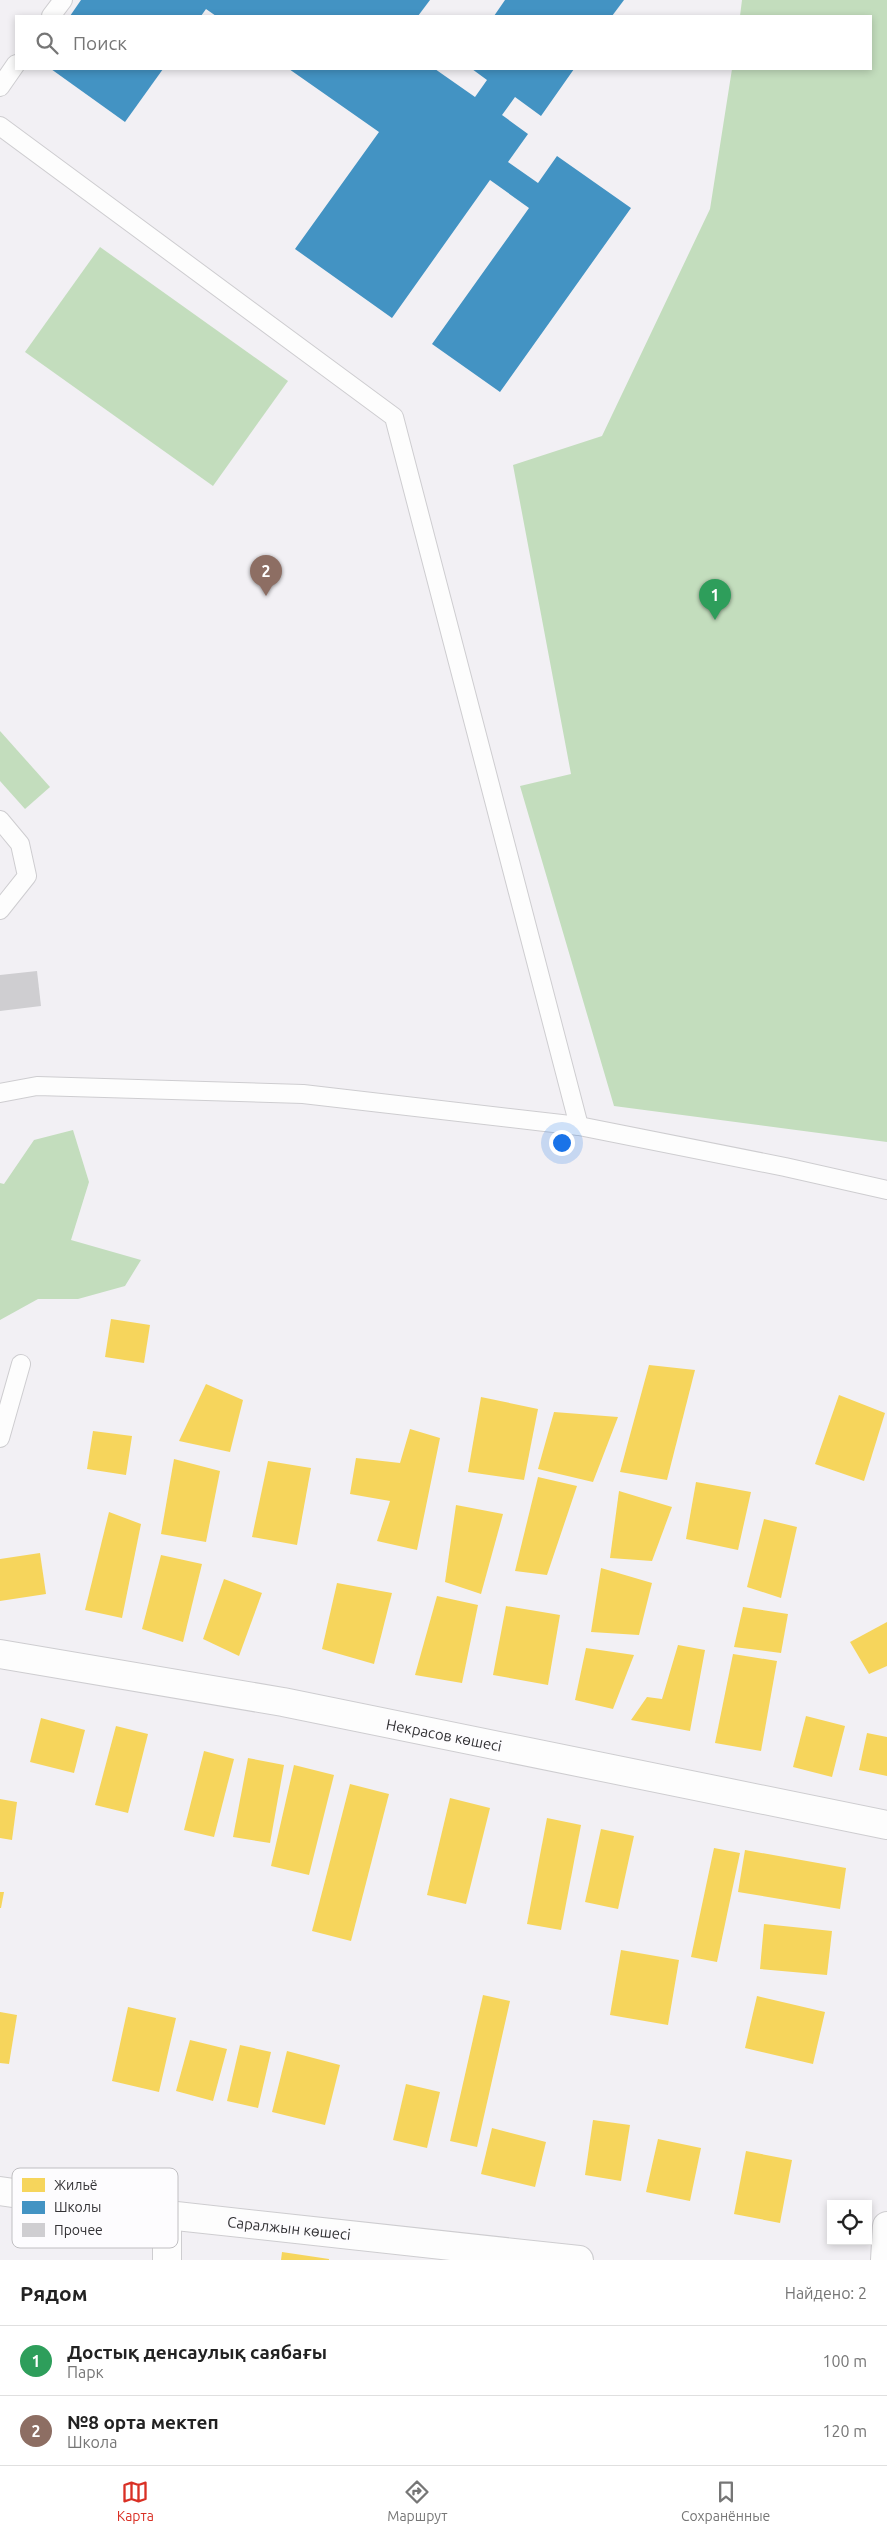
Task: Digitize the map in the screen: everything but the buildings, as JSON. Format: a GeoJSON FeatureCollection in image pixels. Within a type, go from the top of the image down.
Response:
{"type":"FeatureCollection","features":[{"type":"Feature","properties":{"kind":"main road","name":"Некрасов көшесі"},"geometry":{"type":"LineString","coordinates":[[0,1654],[283,1702],[887,1825]]}},
{"type":"Feature","properties":{"kind":"main road","name":"Саралжын көшесі"},"geometry":{"type":"LineString","coordinates":[[178,2216],[579,2260]]}},
{"type":"Feature","properties":{"kind":"main road"},"geometry":{"type":"LineString","coordinates":[[885,2260],[887,2226]]}},
{"type":"Feature","properties":{"kind":"lane"},"geometry":{"type":"LineString","coordinates":[[52,15],[63,0]]}},
{"type":"Feature","properties":{"kind":"lane"},"geometry":{"type":"LineString","coordinates":[[0,87],[15,65]]}},
{"type":"Feature","properties":{"kind":"lane"},"geometry":{"type":"LineString","coordinates":[[0,126],[394,417],[570,1100],[579,1126]]}},
{"type":"Feature","properties":{"kind":"lane"},"geometry":{"type":"LineString","coordinates":[[0,820],[20,844],[27,876],[0,910]]}},
{"type":"Feature","properties":{"kind":"lane"},"geometry":{"type":"LineString","coordinates":[[0,1093],[37,1086],[304,1094],[579,1126],[785,1166],[887,1190]]}},
{"type":"Feature","properties":{"kind":"lane"},"geometry":{"type":"LineString","coordinates":[[0,1438],[21,1364]]}},
{"type":"Feature","properties":{"kind":"green space"},"geometry":{"type":"Polygon","coordinates":[[[742,0],[887,0],[887,1142],[614,1106],[520,786],[571,774],[513,465],[602,436],[710,209],[732,70],[872,70],[872,15],[740,15],[742,0]]]}},
{"type":"Feature","properties":{"kind":"green space"},"geometry":{"type":"Polygon","coordinates":[[[100,247],[288,381],[213,486],[25,352],[100,247]]]}},
{"type":"Feature","properties":{"kind":"green space"},"geometry":{"type":"Polygon","coordinates":[[[0,731],[50,787],[25,809],[0,781],[0,731]]]}},
{"type":"Feature","properties":{"kind":"green space"},"geometry":{"type":"Polygon","coordinates":[[[73,1130],[89,1182],[71,1240],[141,1260],[125,1286],[78,1299],[38,1299],[0,1320],[0,1183],[4,1184],[34,1140],[73,1130]]]}},
{"type":"Feature","properties":{"kind":"place","name":"№8 орта мектеп"},"geometry":{"type":"Point","coordinates":[266,596]}},
{"type":"Feature","properties":{"kind":"place","name":"Достық денсаулық саябағы"},"geometry":{"type":"Point","coordinates":[715,620]}}]}
